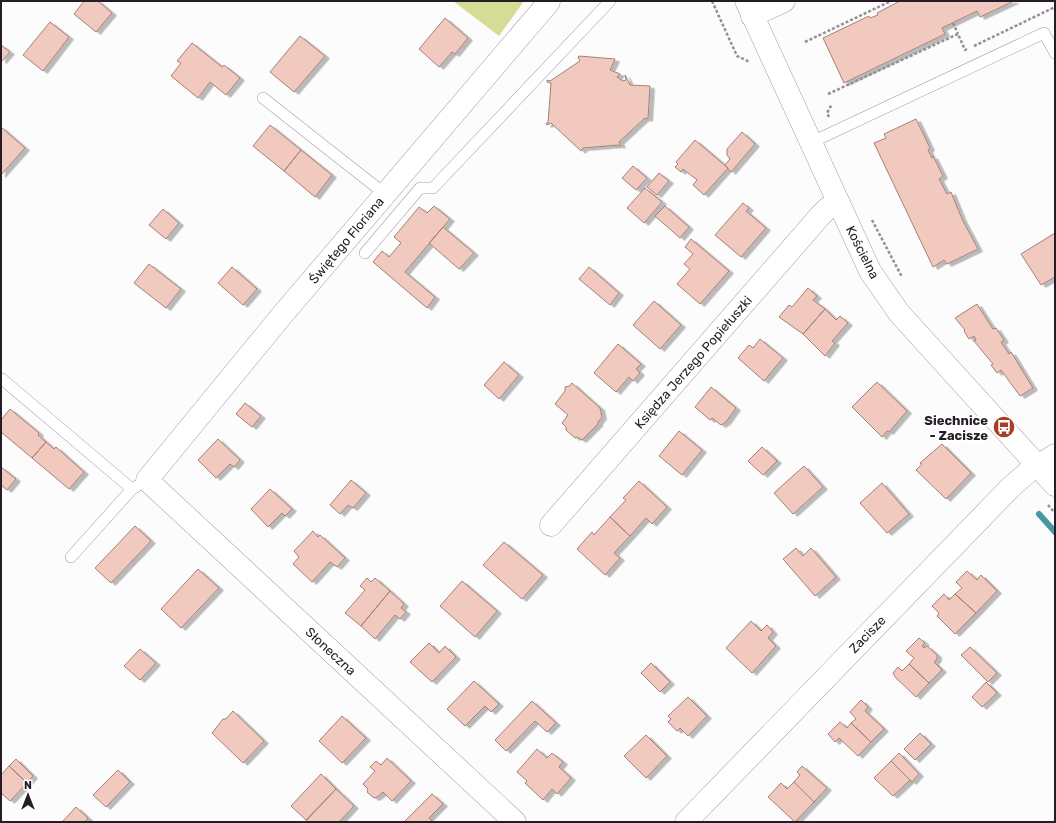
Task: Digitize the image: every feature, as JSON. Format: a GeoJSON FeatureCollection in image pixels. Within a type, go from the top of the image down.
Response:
{"type":"FeatureCollection","features":[{"type":"Feature","properties":{"kind":"street"},"geometry":{"type":"LineString","coordinates":[[749,8],[784,1]]}},
{"type":"Feature","properties":{"kind":"street","name":"Świętego Floriana"},"geometry":{"type":"LineString","coordinates":[[140,484],[549,2]]}},
{"type":"Feature","properties":{"kind":"street","name":"Kościelna"},"geometry":{"type":"LineString","coordinates":[[749,8],[870,271],[899,313],[1047,460],[1055,485]]}},
{"type":"Feature","properties":{"kind":"street","name":"Księdza Jerzego Popiełuszki"},"geometry":{"type":"LineString","coordinates":[[551,525],[820,216],[828,208],[839,203]]}},
{"type":"Feature","properties":{"kind":"street","name":"Zacisze"},"geometry":{"type":"LineString","coordinates":[[686,822],[1010,486],[1047,460]]}},
{"type":"Feature","properties":{"kind":"street","name":"Słoneczna"},"geometry":{"type":"LineString","coordinates":[[140,484],[515,822]]}},
{"type":"Feature","properties":{"kind":"lane"},"geometry":{"type":"LineString","coordinates":[[365,253],[420,188],[433,188],[610,1]]}},
{"type":"Feature","properties":{"kind":"lane"},"geometry":{"type":"LineString","coordinates":[[810,143],[1044,33],[1055,53]]}},
{"type":"Feature","properties":{"kind":"lane"},"geometry":{"type":"LineString","coordinates":[[263,98],[385,194]]}},
{"type":"Feature","properties":{"kind":"lane"},"geometry":{"type":"LineString","coordinates":[[2,378],[140,484],[71,557]]}},
{"type":"Feature","properties":{"kind":"path"},"geometry":{"type":"LineString","coordinates":[[712,1],[738,56],[746,61],[755,62]]}},
{"type":"Feature","properties":{"kind":"path"},"geometry":{"type":"LineString","coordinates":[[805,42],[891,1]]}},
{"type":"Feature","properties":{"kind":"path"},"geometry":{"type":"LineString","coordinates":[[953,23],[965,50],[1055,7]]}},
{"type":"Feature","properties":{"kind":"path"},"geometry":{"type":"LineString","coordinates":[[828,94],[958,34]]}},
{"type":"Feature","properties":{"kind":"path"},"geometry":{"type":"LineString","coordinates":[[869,214],[904,280]]}},
{"type":"Feature","properties":{"kind":"green space"},"geometry":{"type":"Polygon","coordinates":[[[453,1],[524,1],[499,36],[453,1]]]}},
{"type":"Feature","properties":{"kind":"building"},"geometry":{"type":"Polygon","coordinates":[[[84,1],[98,1],[112,13],[96,32],[74,14],[84,1]]]}},
{"type":"Feature","properties":{"kind":"building"},"geometry":{"type":"Polygon","coordinates":[[[900,1],[1014,1],[980,17],[977,11],[942,28],[945,34],[844,83],[823,38],[869,16],[870,18],[878,15],[877,13],[900,1]]]}},
{"type":"Feature","properties":{"kind":"building"},"geometry":{"type":"Polygon","coordinates":[[[445,18],[468,38],[455,54],[452,52],[439,67],[419,49],[445,18]]]}},
{"type":"Feature","properties":{"kind":"building"},"geometry":{"type":"Polygon","coordinates":[[[50,22],[69,37],[43,71],[23,55],[50,22]]]}},
{"type":"Feature","properties":{"kind":"building"},"geometry":{"type":"Polygon","coordinates":[[[300,36],[325,56],[294,92],[270,72],[300,36]]]}},
{"type":"Feature","properties":{"kind":"building"},"geometry":{"type":"Polygon","coordinates":[[[192,43],[222,67],[224,65],[240,78],[226,95],[210,82],[198,98],[171,76],[181,63],[177,61],[192,43]]]}},
{"type":"Feature","properties":{"kind":"building"},"geometry":{"type":"Polygon","coordinates":[[[1,45],[10,52],[2,61],[1,60],[1,45]]]}},
{"type":"Feature","properties":{"kind":"building"},"geometry":{"type":"Polygon","coordinates":[[[579,56],[615,59],[610,70],[620,74],[617,77],[623,81],[626,80],[625,75],[630,85],[650,86],[648,119],[645,118],[619,142],[621,145],[620,146],[583,148],[581,151],[551,123],[547,125],[546,123],[548,123],[551,83],[547,82],[547,80],[550,81],[580,61],[579,56]]]}},
{"type":"Feature","properties":{"kind":"building"},"geometry":{"type":"Polygon","coordinates":[[[916,119],[930,148],[928,150],[932,158],[933,156],[943,176],[939,179],[947,194],[951,192],[962,219],[978,249],[947,264],[944,260],[933,267],[874,143],[886,138],[884,134],[916,119]]]}},
{"type":"Feature","properties":{"kind":"building"},"geometry":{"type":"Polygon","coordinates":[[[270,125],[301,150],[284,171],[253,146],[270,125]]]}},
{"type":"Feature","properties":{"kind":"building"},"geometry":{"type":"Polygon","coordinates":[[[1,127],[25,148],[1,175],[1,127]]]}},
{"type":"Feature","properties":{"kind":"building"},"geometry":{"type":"Polygon","coordinates":[[[742,132],[755,144],[731,172],[725,165],[730,159],[727,155],[727,149],[742,132]]]}},
{"type":"Feature","properties":{"kind":"building"},"geometry":{"type":"Polygon","coordinates":[[[695,140],[728,168],[704,195],[693,185],[697,180],[683,169],[681,172],[675,167],[678,164],[676,162],[695,140]]]}},
{"type":"Feature","properties":{"kind":"building"},"geometry":{"type":"Polygon","coordinates":[[[301,150],[332,175],[315,197],[284,171],[301,150]]]}},
{"type":"Feature","properties":{"kind":"building"},"geometry":{"type":"Polygon","coordinates":[[[633,166],[647,178],[636,190],[622,178],[633,166]]]}},
{"type":"Feature","properties":{"kind":"building"},"geometry":{"type":"Polygon","coordinates":[[[659,173],[669,181],[657,195],[647,187],[659,173]]]}},
{"type":"Feature","properties":{"kind":"building"},"geometry":{"type":"Polygon","coordinates":[[[645,188],[662,202],[644,223],[627,208],[645,188]]]}},
{"type":"Feature","properties":{"kind":"building"},"geometry":{"type":"Polygon","coordinates":[[[743,203],[749,208],[746,211],[766,228],[741,257],[715,235],[743,203]]]}},
{"type":"Feature","properties":{"kind":"building"},"geometry":{"type":"Polygon","coordinates":[[[434,206],[450,219],[405,272],[435,297],[427,308],[373,262],[382,251],[389,257],[401,243],[394,237],[419,207],[427,213],[434,206]]]}},
{"type":"Feature","properties":{"kind":"building"},"geometry":{"type":"Polygon","coordinates":[[[665,206],[689,227],[680,238],[655,216],[665,206]]]}},
{"type":"Feature","properties":{"kind":"building"},"geometry":{"type":"Polygon","coordinates":[[[163,209],[179,223],[166,239],[149,225],[163,209]]]}},
{"type":"Feature","properties":{"kind":"building"},"geometry":{"type":"Polygon","coordinates":[[[443,227],[474,253],[459,269],[429,243],[443,227]]]}},
{"type":"Feature","properties":{"kind":"building"},"geometry":{"type":"Polygon","coordinates":[[[1055,233],[1055,277],[1041,285],[1021,254],[1055,233]]]}},
{"type":"Feature","properties":{"kind":"building"},"geometry":{"type":"Polygon","coordinates":[[[691,239],[729,271],[700,304],[677,284],[690,269],[684,264],[693,254],[685,247],[691,239]]]}},
{"type":"Feature","properties":{"kind":"building"},"geometry":{"type":"Polygon","coordinates":[[[149,264],[181,289],[166,308],[134,283],[149,264]]]}},
{"type":"Feature","properties":{"kind":"building"},"geometry":{"type":"Polygon","coordinates":[[[232,267],[257,289],[243,305],[218,283],[232,267]]]}},
{"type":"Feature","properties":{"kind":"building"},"geometry":{"type":"Polygon","coordinates":[[[589,267],[619,293],[610,305],[579,279],[589,267]]]}},
{"type":"Feature","properties":{"kind":"building"},"geometry":{"type":"Polygon","coordinates":[[[808,288],[817,296],[813,300],[825,309],[803,334],[779,317],[789,305],[792,307],[808,288]]]}},
{"type":"Feature","properties":{"kind":"building"},"geometry":{"type":"Polygon","coordinates":[[[654,301],[681,325],[660,349],[633,325],[654,301]]]}},
{"type":"Feature","properties":{"kind":"building"},"geometry":{"type":"Polygon","coordinates":[[[977,304],[993,329],[996,328],[1004,340],[1001,342],[1009,354],[1011,352],[1033,388],[1020,396],[1001,370],[997,373],[991,365],[993,364],[974,341],[976,340],[974,336],[969,339],[964,331],[965,330],[955,318],[977,304]]]}},
{"type":"Feature","properties":{"kind":"building"},"geometry":{"type":"Polygon","coordinates":[[[825,309],[836,320],[840,316],[848,323],[832,341],[835,343],[825,356],[803,334],[825,309]]]}},
{"type":"Feature","properties":{"kind":"building"},"geometry":{"type":"Polygon","coordinates":[[[760,339],[783,358],[764,381],[738,358],[749,345],[753,348],[760,339]]]}},
{"type":"Feature","properties":{"kind":"building"},"geometry":{"type":"Polygon","coordinates":[[[618,344],[641,364],[636,369],[640,373],[633,381],[629,377],[616,392],[594,373],[618,344]]]}},
{"type":"Feature","properties":{"kind":"building"},"geometry":{"type":"Polygon","coordinates":[[[504,362],[519,375],[499,399],[484,385],[504,362]]]}},
{"type":"Feature","properties":{"kind":"building"},"geometry":{"type":"Polygon","coordinates":[[[877,382],[907,411],[889,432],[887,431],[882,437],[852,407],[877,382]]]}},
{"type":"Feature","properties":{"kind":"building"},"geometry":{"type":"Polygon","coordinates":[[[572,383],[600,408],[602,417],[598,424],[582,440],[577,437],[575,438],[566,430],[566,427],[562,423],[568,415],[555,404],[565,391],[565,387],[570,386],[572,383]]]}},
{"type":"Feature","properties":{"kind":"building"},"geometry":{"type":"Polygon","coordinates":[[[711,387],[736,408],[726,422],[721,425],[712,418],[710,420],[695,407],[711,387]]]}},
{"type":"Feature","properties":{"kind":"building"},"geometry":{"type":"Polygon","coordinates":[[[245,403],[261,416],[252,427],[236,414],[245,403]]]}},
{"type":"Feature","properties":{"kind":"building"},"geometry":{"type":"Polygon","coordinates":[[[10,409],[39,433],[38,435],[46,442],[32,458],[1,432],[1,420],[10,409]]]}},
{"type":"Feature","properties":{"kind":"building"},"geometry":{"type":"Polygon","coordinates":[[[679,431],[702,450],[682,475],[659,456],[679,431]]]}},
{"type":"Feature","properties":{"kind":"building"},"geometry":{"type":"Polygon","coordinates":[[[218,439],[240,460],[234,467],[230,464],[216,478],[198,460],[218,439]]]}},
{"type":"Feature","properties":{"kind":"building"},"geometry":{"type":"Polygon","coordinates":[[[46,442],[54,449],[56,447],[84,472],[69,489],[32,458],[46,442]]]}},
{"type":"Feature","properties":{"kind":"building"},"geometry":{"type":"Polygon","coordinates":[[[942,444],[971,473],[946,499],[916,470],[922,464],[920,463],[942,444]]]}},
{"type":"Feature","properties":{"kind":"building"},"geometry":{"type":"Polygon","coordinates":[[[762,447],[777,461],[763,475],[748,461],[762,447]]]}},
{"type":"Feature","properties":{"kind":"building"},"geometry":{"type":"Polygon","coordinates":[[[804,466],[823,487],[793,514],[774,493],[804,466]]]}},
{"type":"Feature","properties":{"kind":"building"},"geometry":{"type":"Polygon","coordinates":[[[1,467],[16,479],[7,490],[1,485],[1,467]]]}},
{"type":"Feature","properties":{"kind":"building"},"geometry":{"type":"Polygon","coordinates":[[[351,480],[366,493],[353,508],[348,505],[340,514],[330,505],[351,480]]]}},
{"type":"Feature","properties":{"kind":"building"},"geometry":{"type":"Polygon","coordinates":[[[639,481],[667,507],[652,524],[646,518],[630,536],[610,517],[626,500],[623,498],[639,481]]]}},
{"type":"Feature","properties":{"kind":"building"},"geometry":{"type":"Polygon","coordinates":[[[882,483],[909,514],[887,533],[860,503],[882,483]]]}},
{"type":"Feature","properties":{"kind":"building"},"geometry":{"type":"Polygon","coordinates":[[[270,489],[292,509],[285,516],[282,513],[268,527],[251,509],[270,489]]]}},
{"type":"Feature","properties":{"kind":"building"},"geometry":{"type":"Polygon","coordinates":[[[610,517],[630,536],[614,553],[620,558],[605,575],[577,549],[592,532],[594,535],[610,517]]]}},
{"type":"Feature","properties":{"kind":"building"},"geometry":{"type":"Polygon","coordinates":[[[135,526],[151,541],[111,583],[95,568],[135,526]]]}},
{"type":"Feature","properties":{"kind":"building"},"geometry":{"type":"Polygon","coordinates":[[[313,531],[318,537],[320,535],[345,558],[337,567],[330,562],[312,582],[293,564],[299,557],[294,551],[313,531]]]}},
{"type":"Feature","properties":{"kind":"building"},"geometry":{"type":"Polygon","coordinates":[[[504,542],[543,575],[522,599],[483,565],[504,542]]]}},
{"type":"Feature","properties":{"kind":"building"},"geometry":{"type":"Polygon","coordinates":[[[796,548],[803,556],[811,548],[836,577],[815,596],[783,559],[796,548]]]}},
{"type":"Feature","properties":{"kind":"building"},"geometry":{"type":"Polygon","coordinates":[[[198,569],[219,588],[181,628],[161,609],[198,569]]]}},
{"type":"Feature","properties":{"kind":"building"},"geometry":{"type":"Polygon","coordinates":[[[967,571],[977,580],[981,575],[997,591],[976,613],[955,594],[962,588],[956,582],[967,571]]]}},
{"type":"Feature","properties":{"kind":"building"},"geometry":{"type":"Polygon","coordinates":[[[367,578],[371,582],[375,578],[390,591],[361,626],[345,613],[365,590],[360,586],[367,578]]]}},
{"type":"Feature","properties":{"kind":"building"},"geometry":{"type":"Polygon","coordinates":[[[462,581],[497,611],[475,637],[440,606],[462,581]]]}},
{"type":"Feature","properties":{"kind":"building"},"geometry":{"type":"Polygon","coordinates":[[[390,591],[404,604],[401,608],[406,612],[400,619],[395,615],[375,639],[361,626],[390,591]]]}},
{"type":"Feature","properties":{"kind":"building"},"geometry":{"type":"Polygon","coordinates":[[[944,594],[949,600],[955,594],[976,613],[955,634],[937,616],[939,613],[932,606],[944,594]]]}},
{"type":"Feature","properties":{"kind":"building"},"geometry":{"type":"Polygon","coordinates":[[[751,621],[761,631],[767,625],[773,632],[768,638],[776,646],[752,673],[726,648],[751,621]]]}},
{"type":"Feature","properties":{"kind":"building"},"geometry":{"type":"Polygon","coordinates":[[[919,638],[925,643],[922,646],[924,648],[927,646],[937,655],[937,659],[934,662],[942,670],[929,683],[909,664],[914,658],[906,651],[919,638]]]}},
{"type":"Feature","properties":{"kind":"building"},"geometry":{"type":"Polygon","coordinates":[[[429,643],[439,653],[445,646],[456,657],[432,682],[410,662],[429,643]]]}},
{"type":"Feature","properties":{"kind":"building"},"geometry":{"type":"Polygon","coordinates":[[[970,647],[997,673],[988,682],[961,655],[970,647]]]}},
{"type":"Feature","properties":{"kind":"building"},"geometry":{"type":"Polygon","coordinates":[[[140,649],[156,663],[140,680],[124,666],[140,649]]]}},
{"type":"Feature","properties":{"kind":"building"},"geometry":{"type":"Polygon","coordinates":[[[651,663],[670,682],[660,692],[641,673],[651,663]]]}},
{"type":"Feature","properties":{"kind":"building"},"geometry":{"type":"Polygon","coordinates":[[[909,664],[929,683],[916,697],[896,678],[893,673],[898,667],[902,671],[909,664]]]}},
{"type":"Feature","properties":{"kind":"building"},"geometry":{"type":"Polygon","coordinates":[[[474,681],[499,704],[491,712],[485,706],[465,726],[447,709],[474,681]]]}},
{"type":"Feature","properties":{"kind":"building"},"geometry":{"type":"Polygon","coordinates":[[[986,682],[997,693],[982,707],[972,697],[986,682]]]}},
{"type":"Feature","properties":{"kind":"building"},"geometry":{"type":"Polygon","coordinates":[[[688,697],[707,716],[688,736],[680,728],[677,731],[668,722],[671,719],[668,716],[688,697]]]}},
{"type":"Feature","properties":{"kind":"building"},"geometry":{"type":"Polygon","coordinates":[[[861,700],[868,707],[865,711],[884,729],[871,742],[851,723],[856,719],[850,712],[861,700]]]}},
{"type":"Feature","properties":{"kind":"building"},"geometry":{"type":"Polygon","coordinates":[[[532,701],[556,723],[547,732],[535,721],[506,751],[495,740],[532,701]]]}},
{"type":"Feature","properties":{"kind":"building"},"geometry":{"type":"Polygon","coordinates":[[[233,711],[264,741],[243,763],[212,733],[223,719],[226,719],[233,711]]]}},
{"type":"Feature","properties":{"kind":"building"},"geometry":{"type":"Polygon","coordinates":[[[342,716],[366,738],[342,763],[319,741],[342,716]]]}},
{"type":"Feature","properties":{"kind":"building"},"geometry":{"type":"Polygon","coordinates":[[[840,722],[847,728],[851,723],[871,742],[858,756],[839,738],[835,742],[828,734],[840,722]]]}},
{"type":"Feature","properties":{"kind":"building"},"geometry":{"type":"Polygon","coordinates":[[[920,733],[931,744],[915,760],[904,749],[920,733]]]}},
{"type":"Feature","properties":{"kind":"building"},"geometry":{"type":"Polygon","coordinates":[[[646,735],[667,756],[646,778],[624,756],[646,735]]]}},
{"type":"Feature","properties":{"kind":"building"},"geometry":{"type":"Polygon","coordinates":[[[537,749],[547,758],[552,753],[563,762],[559,767],[571,778],[557,794],[552,789],[543,800],[525,783],[527,781],[517,772],[537,749]]]}},
{"type":"Feature","properties":{"kind":"building"},"geometry":{"type":"Polygon","coordinates":[[[899,753],[919,774],[912,782],[891,761],[899,753]]]}},
{"type":"Feature","properties":{"kind":"building"},"geometry":{"type":"Polygon","coordinates":[[[387,758],[411,781],[392,801],[383,792],[374,798],[367,792],[368,789],[363,784],[375,771],[370,767],[376,761],[381,765],[387,758]]]}},
{"type":"Feature","properties":{"kind":"building"},"geometry":{"type":"Polygon","coordinates":[[[16,759],[33,776],[27,783],[9,766],[16,759]]]}},
{"type":"Feature","properties":{"kind":"building"},"geometry":{"type":"Polygon","coordinates":[[[891,761],[910,780],[893,796],[874,778],[891,761]]]}},
{"type":"Feature","properties":{"kind":"building"},"geometry":{"type":"Polygon","coordinates":[[[9,766],[27,783],[10,801],[1,793],[1,775],[9,766]]]}},
{"type":"Feature","properties":{"kind":"building"},"geometry":{"type":"Polygon","coordinates":[[[802,766],[827,788],[814,802],[794,782],[800,775],[797,772],[802,766]]]}},
{"type":"Feature","properties":{"kind":"building"},"geometry":{"type":"Polygon","coordinates":[[[118,770],[130,782],[106,807],[93,795],[118,770]]]}},
{"type":"Feature","properties":{"kind":"building"},"geometry":{"type":"Polygon","coordinates":[[[321,774],[336,789],[306,820],[291,806],[321,774]]]}},
{"type":"Feature","properties":{"kind":"building"},"geometry":{"type":"Polygon","coordinates":[[[794,782],[814,802],[795,822],[768,797],[781,783],[787,789],[794,782]]]}},
{"type":"Feature","properties":{"kind":"building"},"geometry":{"type":"Polygon","coordinates":[[[336,789],[354,806],[339,822],[305,822],[336,789]]]}},
{"type":"Feature","properties":{"kind":"building"},"geometry":{"type":"Polygon","coordinates":[[[432,794],[443,804],[429,818],[433,822],[404,822],[432,794]]]}},
{"type":"Feature","properties":{"kind":"building"},"geometry":{"type":"Polygon","coordinates":[[[76,807],[88,818],[85,822],[62,822],[76,807]]]}},
{"type":"Feature","properties":{"kind":"waterway"},"geometry":{"type":"LineString","coordinates":[[1039,514],[1055,532]]}},
{"type":"Feature","properties":{"kind":"place","name":"Siechnice - Zacisze"},"geometry":{"type":"Point","coordinates":[1004,427]}}]}
